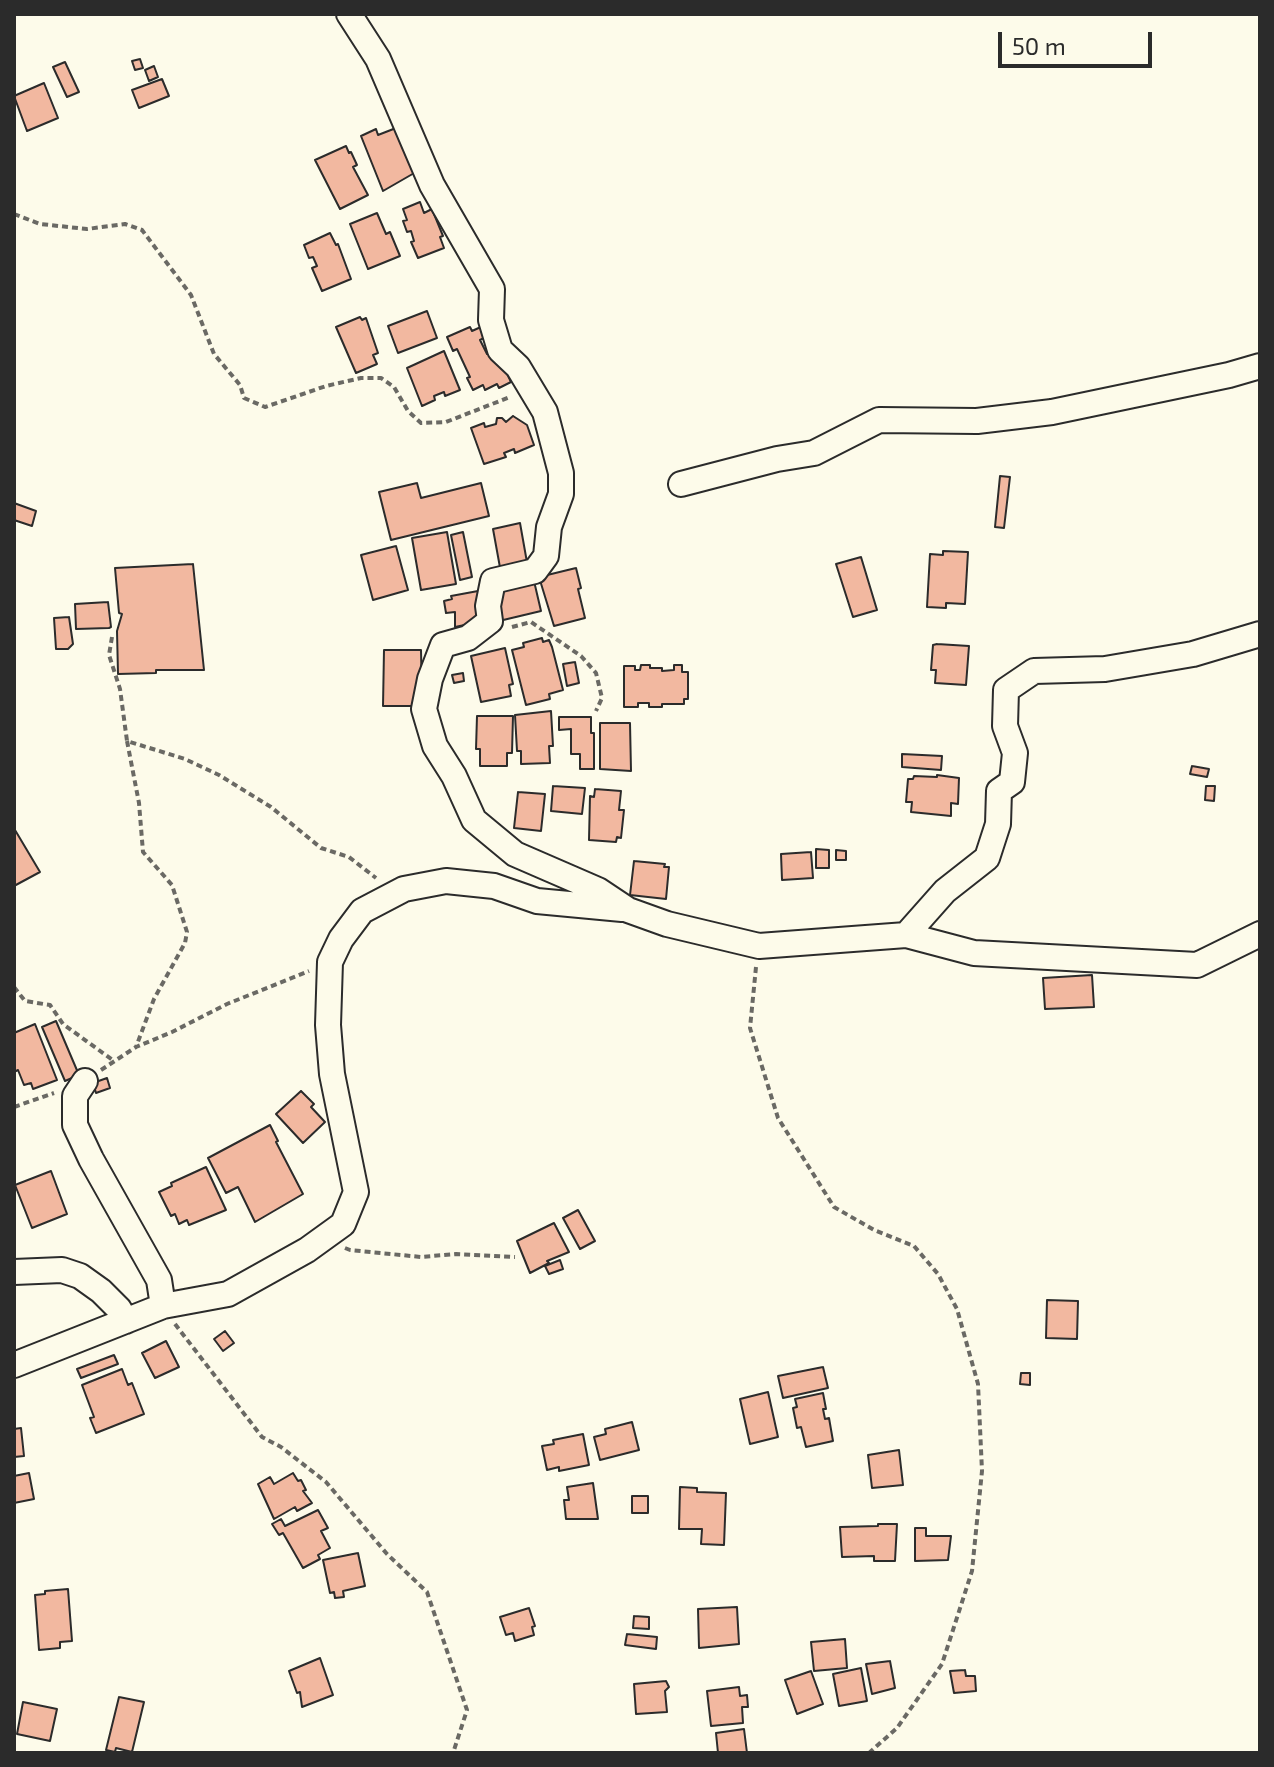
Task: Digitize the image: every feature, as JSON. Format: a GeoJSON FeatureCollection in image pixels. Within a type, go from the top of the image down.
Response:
{"type":"FeatureCollection","features":[{"type":"Feature","properties":{"kind":"street"},"geometry":{"type":"LineString","coordinates":[[349,14],[378,59],[432,185],[492,289],[491,320],[500,350],[518,367],[545,412],[561,473],[561,494],[549,527],[546,556],[535,571],[493,581],[488,606],[490,621],[468,638],[443,645],[430,679],[424,709],[435,746],[454,776],[474,820],[515,854],[598,890],[628,910],[667,924],[759,946],[906,935],[974,953],[1197,965],[1260,934]]}},
{"type":"Feature","properties":{"kind":"street"},"geometry":{"type":"LineString","coordinates":[[681,484],[777,459],[814,453],[879,420],[977,421],[1052,412],[1213,379],[1260,366]]}},
{"type":"Feature","properties":{"kind":"street"},"geometry":{"type":"LineString","coordinates":[[906,935],[945,891],[987,858],[998,824],[999,791],[1012,782],[1015,753],[1005,726],[1006,690],[1034,671],[1105,669],[1193,654],[1260,634]]}},
{"type":"Feature","properties":{"kind":"street"},"geometry":{"type":"LineString","coordinates":[[14,1365],[163,1306],[228,1294],[307,1250],[343,1224],[356,1192],[332,1074],[328,1025],[330,962],[341,939],[362,911],[404,889],[446,881],[494,886],[537,901],[628,910]]}},
{"type":"Feature","properties":{"kind":"street"},"geometry":{"type":"LineString","coordinates":[[85,1081],[75,1096],[75,1125],[159,1280],[163,1306]]}},
{"type":"Feature","properties":{"kind":"street"},"geometry":{"type":"LineString","coordinates":[[14,1272],[62,1270],[80,1276],[110,1300],[126,1321]]}},
{"type":"Feature","properties":{"kind":"path"},"geometry":{"type":"LineString","coordinates":[[14,214],[40,224],[87,229],[125,224],[142,230],[191,295],[214,354],[240,385],[244,398],[265,407],[326,386],[361,378],[381,378],[394,387],[408,411],[421,423],[435,423],[446,422],[531,388]]}},
{"type":"Feature","properties":{"kind":"path"},"geometry":{"type":"LineString","coordinates":[[502,632],[531,622],[581,656],[596,673],[602,698],[596,711]]}},
{"type":"Feature","properties":{"kind":"path"},"geometry":{"type":"LineString","coordinates":[[112,637],[109,655],[120,689],[139,803],[143,852],[172,885],[187,932],[181,952],[154,999],[136,1047]]}},
{"type":"Feature","properties":{"kind":"path"},"geometry":{"type":"LineString","coordinates":[[127,741],[185,759],[219,775],[271,807],[321,848],[349,857],[382,882],[404,889]]}},
{"type":"Feature","properties":{"kind":"path"},"geometry":{"type":"LineString","coordinates":[[759,946],[750,1028],[778,1118],[834,1207],[874,1230],[914,1246],[938,1274],[957,1309],[978,1384],[982,1471],[972,1571],[942,1664],[897,1728],[869,1753]]}},
{"type":"Feature","properties":{"kind":"path"},"geometry":{"type":"LineString","coordinates":[[14,1107],[85,1081],[136,1047],[227,1004],[330,962]]}},
{"type":"Feature","properties":{"kind":"path"},"geometry":{"type":"LineString","coordinates":[[14,987],[25,1001],[50,1005],[63,1024],[114,1061]]}},
{"type":"Feature","properties":{"kind":"path"},"geometry":{"type":"LineString","coordinates":[[326,1236],[350,1250],[421,1257],[456,1254],[515,1257]]}},
{"type":"Feature","properties":{"kind":"path"},"geometry":{"type":"LineString","coordinates":[[163,1306],[199,1358],[262,1437],[281,1447],[326,1482],[387,1554],[427,1592],[467,1710],[453,1753]]}},
{"type":"Feature","properties":{"kind":"building"},"geometry":{"type":"Polygon","coordinates":[[[140,59],[143,68],[135,70],[132,61],[140,59]]]}},
{"type":"Feature","properties":{"kind":"building"},"geometry":{"type":"Polygon","coordinates":[[[65,62],[79,92],[67,97],[53,67],[65,62]]]}},
{"type":"Feature","properties":{"kind":"building"},"geometry":{"type":"Polygon","coordinates":[[[154,66],[158,77],[149,81],[145,70],[154,66]]]}},
{"type":"Feature","properties":{"kind":"building"},"geometry":{"type":"Polygon","coordinates":[[[162,79],[169,96],[139,108],[132,90],[162,79]]]}},
{"type":"Feature","properties":{"kind":"building"},"geometry":{"type":"Polygon","coordinates":[[[44,83],[58,118],[27,131],[14,96],[44,83]]]}},
{"type":"Feature","properties":{"kind":"building"},"geometry":{"type":"Polygon","coordinates":[[[396,128],[416,172],[383,191],[361,136],[376,129],[378,135],[396,128]]]}},
{"type":"Feature","properties":{"kind":"building"},"geometry":{"type":"Polygon","coordinates":[[[346,146],[368,195],[340,209],[315,160],[346,146]]]}},
{"type":"Feature","properties":{"kind":"building"},"geometry":{"type":"Polygon","coordinates":[[[420,202],[424,213],[432,209],[443,236],[440,237],[444,248],[418,258],[411,242],[414,241],[411,231],[407,232],[403,221],[407,220],[403,209],[420,202]]]}},
{"type":"Feature","properties":{"kind":"building"},"geometry":{"type":"Polygon","coordinates":[[[377,213],[386,234],[390,232],[400,256],[368,269],[350,224],[377,213]]]}},
{"type":"Feature","properties":{"kind":"building"},"geometry":{"type":"Polygon","coordinates":[[[330,233],[338,244],[351,279],[322,291],[312,268],[317,266],[313,257],[309,258],[304,245],[330,233]]]}},
{"type":"Feature","properties":{"kind":"building"},"geometry":{"type":"Polygon","coordinates":[[[427,311],[437,338],[398,353],[388,326],[427,311]]]}},
{"type":"Feature","properties":{"kind":"building"},"geometry":{"type":"Polygon","coordinates":[[[360,317],[362,320],[366,318],[378,353],[373,355],[377,364],[356,373],[336,327],[360,317]]]}},
{"type":"Feature","properties":{"kind":"building"},"geometry":{"type":"Polygon","coordinates":[[[483,326],[488,336],[480,340],[487,354],[492,352],[498,365],[502,363],[511,382],[499,388],[497,384],[485,390],[483,385],[473,390],[457,349],[453,351],[447,337],[470,327],[472,331],[483,326]]]}},
{"type":"Feature","properties":{"kind":"building"},"geometry":{"type":"Polygon","coordinates":[[[444,351],[460,390],[445,396],[444,392],[434,396],[435,400],[422,406],[407,368],[444,351]]]}},
{"type":"Feature","properties":{"kind":"building"},"geometry":{"type":"Polygon","coordinates":[[[513,416],[527,425],[534,445],[515,453],[514,449],[504,453],[506,457],[484,464],[471,428],[484,423],[485,427],[496,424],[497,418],[506,422],[513,416]]]}},
{"type":"Feature","properties":{"kind":"building"},"geometry":{"type":"Polygon","coordinates":[[[1000,476],[1010,477],[1004,528],[995,527],[1000,476]]]}},
{"type":"Feature","properties":{"kind":"building"},"geometry":{"type":"Polygon","coordinates":[[[417,483],[421,498],[481,483],[489,516],[391,540],[379,492],[417,483]]]}},
{"type":"Feature","properties":{"kind":"building"},"geometry":{"type":"Polygon","coordinates":[[[14,503],[36,511],[32,526],[14,520],[14,503]]]}},
{"type":"Feature","properties":{"kind":"building"},"geometry":{"type":"Polygon","coordinates":[[[520,523],[528,568],[501,573],[493,529],[520,523]]]}},
{"type":"Feature","properties":{"kind":"building"},"geometry":{"type":"Polygon","coordinates":[[[447,532],[456,584],[421,590],[412,538],[447,532]]]}},
{"type":"Feature","properties":{"kind":"building"},"geometry":{"type":"Polygon","coordinates":[[[463,532],[472,577],[460,580],[451,535],[463,532]]]}},
{"type":"Feature","properties":{"kind":"building"},"geometry":{"type":"Polygon","coordinates":[[[396,546],[408,590],[373,600],[361,555],[396,546]]]}},
{"type":"Feature","properties":{"kind":"building"},"geometry":{"type":"Polygon","coordinates":[[[943,551],[968,552],[965,604],[946,603],[946,608],[927,607],[930,554],[943,555],[943,551]]]}},
{"type":"Feature","properties":{"kind":"building"},"geometry":{"type":"Polygon","coordinates":[[[861,557],[877,610],[853,617],[836,564],[861,557]]]}},
{"type":"Feature","properties":{"kind":"building"},"geometry":{"type":"Polygon","coordinates":[[[193,564],[204,670],[118,674],[117,631],[122,614],[119,613],[115,568],[193,564]]]}},
{"type":"Feature","properties":{"kind":"building"},"geometry":{"type":"Polygon","coordinates":[[[576,568],[585,618],[554,626],[539,577],[576,568]]]}},
{"type":"Feature","properties":{"kind":"building"},"geometry":{"type":"Polygon","coordinates":[[[534,581],[541,611],[499,621],[492,591],[534,581]]]}},
{"type":"Feature","properties":{"kind":"building"},"geometry":{"type":"Polygon","coordinates":[[[478,591],[484,621],[455,627],[455,612],[446,613],[444,601],[452,599],[451,596],[478,591]]]}},
{"type":"Feature","properties":{"kind":"building"},"geometry":{"type":"Polygon","coordinates":[[[108,602],[111,627],[76,629],[75,604],[108,602]]]}},
{"type":"Feature","properties":{"kind":"building"},"geometry":{"type":"Polygon","coordinates":[[[69,617],[73,644],[68,649],[56,649],[54,618],[69,617]]]}},
{"type":"Feature","properties":{"kind":"building"},"geometry":{"type":"Polygon","coordinates":[[[542,638],[543,642],[549,640],[552,647],[563,690],[549,694],[550,699],[526,705],[512,650],[524,647],[523,643],[542,638]]]}},
{"type":"Feature","properties":{"kind":"building"},"geometry":{"type":"Polygon","coordinates":[[[933,645],[969,646],[966,685],[935,683],[936,670],[931,670],[933,645]]]}},
{"type":"Feature","properties":{"kind":"building"},"geometry":{"type":"Polygon","coordinates":[[[505,648],[513,684],[509,685],[511,696],[481,702],[471,656],[505,648]]]}},
{"type":"Feature","properties":{"kind":"building"},"geometry":{"type":"Polygon","coordinates":[[[384,650],[421,650],[422,699],[418,706],[383,706],[384,650]]]}},
{"type":"Feature","properties":{"kind":"building"},"geometry":{"type":"Polygon","coordinates":[[[575,662],[579,683],[567,686],[563,664],[575,662]]]}},
{"type":"Feature","properties":{"kind":"building"},"geometry":{"type":"Polygon","coordinates":[[[641,665],[662,668],[662,671],[674,670],[674,665],[682,665],[682,672],[688,672],[688,699],[684,699],[684,704],[649,707],[649,703],[638,703],[638,707],[624,707],[624,666],[635,666],[635,670],[640,670],[641,665]]]}},
{"type":"Feature","properties":{"kind":"building"},"geometry":{"type":"Polygon","coordinates":[[[463,673],[464,681],[454,683],[452,675],[463,673]]]}},
{"type":"Feature","properties":{"kind":"building"},"geometry":{"type":"Polygon","coordinates":[[[551,711],[553,746],[549,746],[550,763],[521,764],[515,715],[551,711]]]}},
{"type":"Feature","properties":{"kind":"building"},"geometry":{"type":"Polygon","coordinates":[[[477,716],[513,716],[512,753],[507,753],[507,766],[480,766],[480,749],[476,749],[477,716]]]}},
{"type":"Feature","properties":{"kind":"building"},"geometry":{"type":"Polygon","coordinates":[[[559,717],[591,717],[594,769],[580,769],[580,754],[571,754],[571,729],[559,730],[559,717]]]}},
{"type":"Feature","properties":{"kind":"building"},"geometry":{"type":"Polygon","coordinates":[[[600,723],[630,723],[631,771],[600,769],[600,723]]]}},
{"type":"Feature","properties":{"kind":"building"},"geometry":{"type":"Polygon","coordinates":[[[902,754],[942,756],[941,770],[902,767],[902,754]]]}},
{"type":"Feature","properties":{"kind":"building"},"geometry":{"type":"Polygon","coordinates":[[[1192,766],[1209,769],[1207,777],[1190,774],[1192,766]]]}},
{"type":"Feature","properties":{"kind":"building"},"geometry":{"type":"Polygon","coordinates":[[[937,775],[959,778],[958,804],[951,803],[951,816],[911,812],[912,802],[906,802],[908,779],[937,775]]]}},
{"type":"Feature","properties":{"kind":"building"},"geometry":{"type":"Polygon","coordinates":[[[553,786],[585,788],[582,814],[551,811],[553,786]]]}},
{"type":"Feature","properties":{"kind":"building"},"geometry":{"type":"Polygon","coordinates":[[[1206,786],[1215,786],[1214,801],[1205,800],[1206,786]]]}},
{"type":"Feature","properties":{"kind":"building"},"geometry":{"type":"Polygon","coordinates":[[[595,789],[621,791],[619,810],[624,810],[621,838],[617,837],[616,842],[589,840],[590,796],[594,797],[595,789]]]}},
{"type":"Feature","properties":{"kind":"building"},"geometry":{"type":"Polygon","coordinates":[[[518,792],[545,794],[541,831],[514,828],[518,792]]]}},
{"type":"Feature","properties":{"kind":"building"},"geometry":{"type":"Polygon","coordinates":[[[14,830],[40,872],[14,886],[14,830]]]}},
{"type":"Feature","properties":{"kind":"building"},"geometry":{"type":"Polygon","coordinates":[[[816,849],[829,850],[829,868],[816,868],[816,849]]]}},
{"type":"Feature","properties":{"kind":"building"},"geometry":{"type":"Polygon","coordinates":[[[836,850],[846,851],[846,860],[836,860],[836,850]]]}},
{"type":"Feature","properties":{"kind":"building"},"geometry":{"type":"Polygon","coordinates":[[[811,852],[813,878],[782,880],[781,854],[811,852]]]}},
{"type":"Feature","properties":{"kind":"building"},"geometry":{"type":"Polygon","coordinates":[[[634,861],[669,867],[666,899],[630,895],[634,861]]]}},
{"type":"Feature","properties":{"kind":"building"},"geometry":{"type":"Polygon","coordinates":[[[1092,975],[1094,1007],[1045,1009],[1043,978],[1092,975]]]}},
{"type":"Feature","properties":{"kind":"building"},"geometry":{"type":"Polygon","coordinates":[[[56,1021],[79,1075],[65,1081],[42,1027],[56,1021]]]}},
{"type":"Feature","properties":{"kind":"building"},"geometry":{"type":"Polygon","coordinates":[[[35,1024],[57,1080],[33,1089],[31,1083],[24,1085],[18,1070],[14,1072],[14,1033],[35,1024]]]}},
{"type":"Feature","properties":{"kind":"building"},"geometry":{"type":"Polygon","coordinates":[[[107,1078],[110,1088],[96,1093],[93,1083],[107,1078]]]}},
{"type":"Feature","properties":{"kind":"building"},"geometry":{"type":"Polygon","coordinates":[[[301,1091],[325,1122],[303,1143],[276,1114],[301,1091]]]}},
{"type":"Feature","properties":{"kind":"building"},"geometry":{"type":"Polygon","coordinates":[[[270,1125],[303,1194],[255,1222],[238,1187],[226,1193],[208,1158],[270,1125]]]}},
{"type":"Feature","properties":{"kind":"building"},"geometry":{"type":"Polygon","coordinates":[[[206,1167],[226,1210],[189,1225],[187,1220],[179,1224],[175,1214],[171,1216],[159,1192],[206,1167]]]}},
{"type":"Feature","properties":{"kind":"building"},"geometry":{"type":"Polygon","coordinates":[[[51,1171],[67,1214],[32,1228],[15,1185],[51,1171]]]}},
{"type":"Feature","properties":{"kind":"building"},"geometry":{"type":"Polygon","coordinates":[[[578,1210],[595,1241],[580,1249],[563,1218],[578,1210]]]}},
{"type":"Feature","properties":{"kind":"building"},"geometry":{"type":"Polygon","coordinates":[[[554,1223],[569,1252],[547,1261],[549,1263],[530,1273],[517,1241],[554,1223]]]}},
{"type":"Feature","properties":{"kind":"building"},"geometry":{"type":"Polygon","coordinates":[[[560,1260],[563,1269],[549,1274],[545,1266],[560,1260]]]}},
{"type":"Feature","properties":{"kind":"building"},"geometry":{"type":"Polygon","coordinates":[[[1047,1300],[1078,1301],[1077,1339],[1046,1338],[1047,1300]]]}},
{"type":"Feature","properties":{"kind":"building"},"geometry":{"type":"Polygon","coordinates":[[[225,1331],[234,1343],[223,1351],[214,1339],[225,1331]]]}},
{"type":"Feature","properties":{"kind":"building"},"geometry":{"type":"Polygon","coordinates":[[[166,1341],[179,1367],[155,1378],[142,1353],[166,1341]]]}},
{"type":"Feature","properties":{"kind":"building"},"geometry":{"type":"Polygon","coordinates":[[[114,1355],[118,1364],[81,1378],[77,1369],[114,1355]]]}},
{"type":"Feature","properties":{"kind":"building"},"geometry":{"type":"Polygon","coordinates":[[[823,1367],[828,1388],[783,1398],[778,1376],[823,1367]]]}},
{"type":"Feature","properties":{"kind":"building"},"geometry":{"type":"Polygon","coordinates":[[[122,1369],[128,1385],[132,1383],[144,1414],[96,1433],[90,1418],[94,1417],[82,1385],[122,1369]]]}},
{"type":"Feature","properties":{"kind":"building"},"geometry":{"type":"Polygon","coordinates":[[[1021,1373],[1030,1373],[1030,1385],[1020,1384],[1021,1373]]]}},
{"type":"Feature","properties":{"kind":"building"},"geometry":{"type":"Polygon","coordinates":[[[768,1392],[778,1437],[750,1444],[740,1399],[768,1392]]]}},
{"type":"Feature","properties":{"kind":"building"},"geometry":{"type":"Polygon","coordinates":[[[823,1393],[825,1419],[829,1418],[833,1441],[806,1447],[801,1427],[797,1428],[793,1408],[797,1407],[795,1399],[823,1393]]]}},
{"type":"Feature","properties":{"kind":"building"},"geometry":{"type":"Polygon","coordinates":[[[632,1422],[639,1450],[600,1460],[594,1437],[606,1434],[605,1429],[632,1422]]]}},
{"type":"Feature","properties":{"kind":"building"},"geometry":{"type":"Polygon","coordinates":[[[21,1428],[24,1456],[14,1457],[14,1429],[21,1428]]]}},
{"type":"Feature","properties":{"kind":"building"},"geometry":{"type":"Polygon","coordinates":[[[583,1434],[589,1465],[559,1471],[559,1467],[547,1470],[542,1446],[554,1444],[553,1440],[583,1434]]]}},
{"type":"Feature","properties":{"kind":"building"},"geometry":{"type":"Polygon","coordinates":[[[899,1450],[903,1485],[872,1488],[868,1455],[899,1450]]]}},
{"type":"Feature","properties":{"kind":"building"},"geometry":{"type":"Polygon","coordinates":[[[29,1473],[34,1499],[14,1503],[14,1476],[29,1473]]]}},
{"type":"Feature","properties":{"kind":"building"},"geometry":{"type":"Polygon","coordinates":[[[293,1473],[298,1481],[301,1480],[306,1490],[303,1491],[312,1503],[297,1511],[295,1507],[274,1519],[258,1484],[270,1477],[274,1484],[293,1473]]]}},
{"type":"Feature","properties":{"kind":"building"},"geometry":{"type":"Polygon","coordinates":[[[593,1483],[598,1519],[566,1519],[564,1500],[569,1500],[567,1487],[593,1483]]]}},
{"type":"Feature","properties":{"kind":"building"},"geometry":{"type":"Polygon","coordinates":[[[680,1487],[697,1488],[697,1492],[726,1493],[724,1545],[701,1544],[702,1529],[679,1529],[680,1487]]]}},
{"type":"Feature","properties":{"kind":"building"},"geometry":{"type":"Polygon","coordinates":[[[632,1496],[648,1496],[648,1513],[632,1513],[632,1496]]]}},
{"type":"Feature","properties":{"kind":"building"},"geometry":{"type":"Polygon","coordinates":[[[318,1510],[328,1528],[321,1531],[330,1548],[318,1555],[320,1559],[303,1568],[283,1533],[279,1535],[272,1524],[281,1519],[285,1526],[318,1510]]]}},
{"type":"Feature","properties":{"kind":"building"},"geometry":{"type":"Polygon","coordinates":[[[897,1524],[895,1561],[874,1561],[874,1556],[842,1557],[840,1527],[897,1524]]]}},
{"type":"Feature","properties":{"kind":"building"},"geometry":{"type":"Polygon","coordinates":[[[915,1528],[926,1528],[926,1536],[951,1536],[948,1560],[915,1561],[915,1528]]]}},
{"type":"Feature","properties":{"kind":"building"},"geometry":{"type":"Polygon","coordinates":[[[358,1553],[365,1586],[343,1591],[344,1597],[335,1598],[334,1592],[330,1593],[323,1560],[358,1553]]]}},
{"type":"Feature","properties":{"kind":"building"},"geometry":{"type":"Polygon","coordinates":[[[68,1589],[72,1641],[60,1642],[60,1648],[39,1650],[35,1595],[68,1589]]]}},
{"type":"Feature","properties":{"kind":"building"},"geometry":{"type":"Polygon","coordinates":[[[737,1607],[739,1644],[699,1648],[698,1609],[737,1607]]]}},
{"type":"Feature","properties":{"kind":"building"},"geometry":{"type":"Polygon","coordinates":[[[529,1608],[535,1626],[532,1627],[534,1635],[515,1641],[513,1633],[506,1635],[500,1617],[529,1608]]]}},
{"type":"Feature","properties":{"kind":"building"},"geometry":{"type":"Polygon","coordinates":[[[634,1616],[649,1617],[649,1629],[633,1628],[634,1616]]]}},
{"type":"Feature","properties":{"kind":"building"},"geometry":{"type":"Polygon","coordinates":[[[627,1634],[657,1637],[656,1649],[625,1645],[627,1634]]]}},
{"type":"Feature","properties":{"kind":"building"},"geometry":{"type":"Polygon","coordinates":[[[845,1639],[847,1668],[814,1671],[811,1642],[845,1639]]]}},
{"type":"Feature","properties":{"kind":"building"},"geometry":{"type":"Polygon","coordinates":[[[320,1658],[333,1695],[302,1707],[300,1692],[297,1693],[289,1671],[320,1658]]]}},
{"type":"Feature","properties":{"kind":"building"},"geometry":{"type":"Polygon","coordinates":[[[890,1661],[895,1688],[872,1694],[866,1664],[890,1661]]]}},
{"type":"Feature","properties":{"kind":"building"},"geometry":{"type":"Polygon","coordinates":[[[861,1668],[867,1701],[839,1706],[833,1674],[861,1668]]]}},
{"type":"Feature","properties":{"kind":"building"},"geometry":{"type":"Polygon","coordinates":[[[965,1670],[966,1676],[975,1676],[976,1691],[954,1693],[950,1671],[965,1670]]]}},
{"type":"Feature","properties":{"kind":"building"},"geometry":{"type":"Polygon","coordinates":[[[811,1671],[823,1704],[797,1714],[785,1680],[811,1671]]]}},
{"type":"Feature","properties":{"kind":"building"},"geometry":{"type":"Polygon","coordinates":[[[666,1681],[669,1687],[665,1691],[667,1712],[636,1714],[634,1684],[666,1681]]]}},
{"type":"Feature","properties":{"kind":"building"},"geometry":{"type":"Polygon","coordinates":[[[739,1687],[740,1696],[747,1695],[748,1707],[742,1707],[743,1723],[711,1726],[707,1691],[739,1687]]]}},
{"type":"Feature","properties":{"kind":"building"},"geometry":{"type":"Polygon","coordinates":[[[119,1697],[144,1702],[132,1752],[116,1748],[115,1752],[106,1750],[119,1697]]]}},
{"type":"Feature","properties":{"kind":"building"},"geometry":{"type":"Polygon","coordinates":[[[23,1702],[57,1709],[50,1741],[17,1734],[23,1702]]]}},
{"type":"Feature","properties":{"kind":"building"},"geometry":{"type":"Polygon","coordinates":[[[744,1729],[747,1753],[718,1753],[716,1733],[744,1729]]]}}]}
